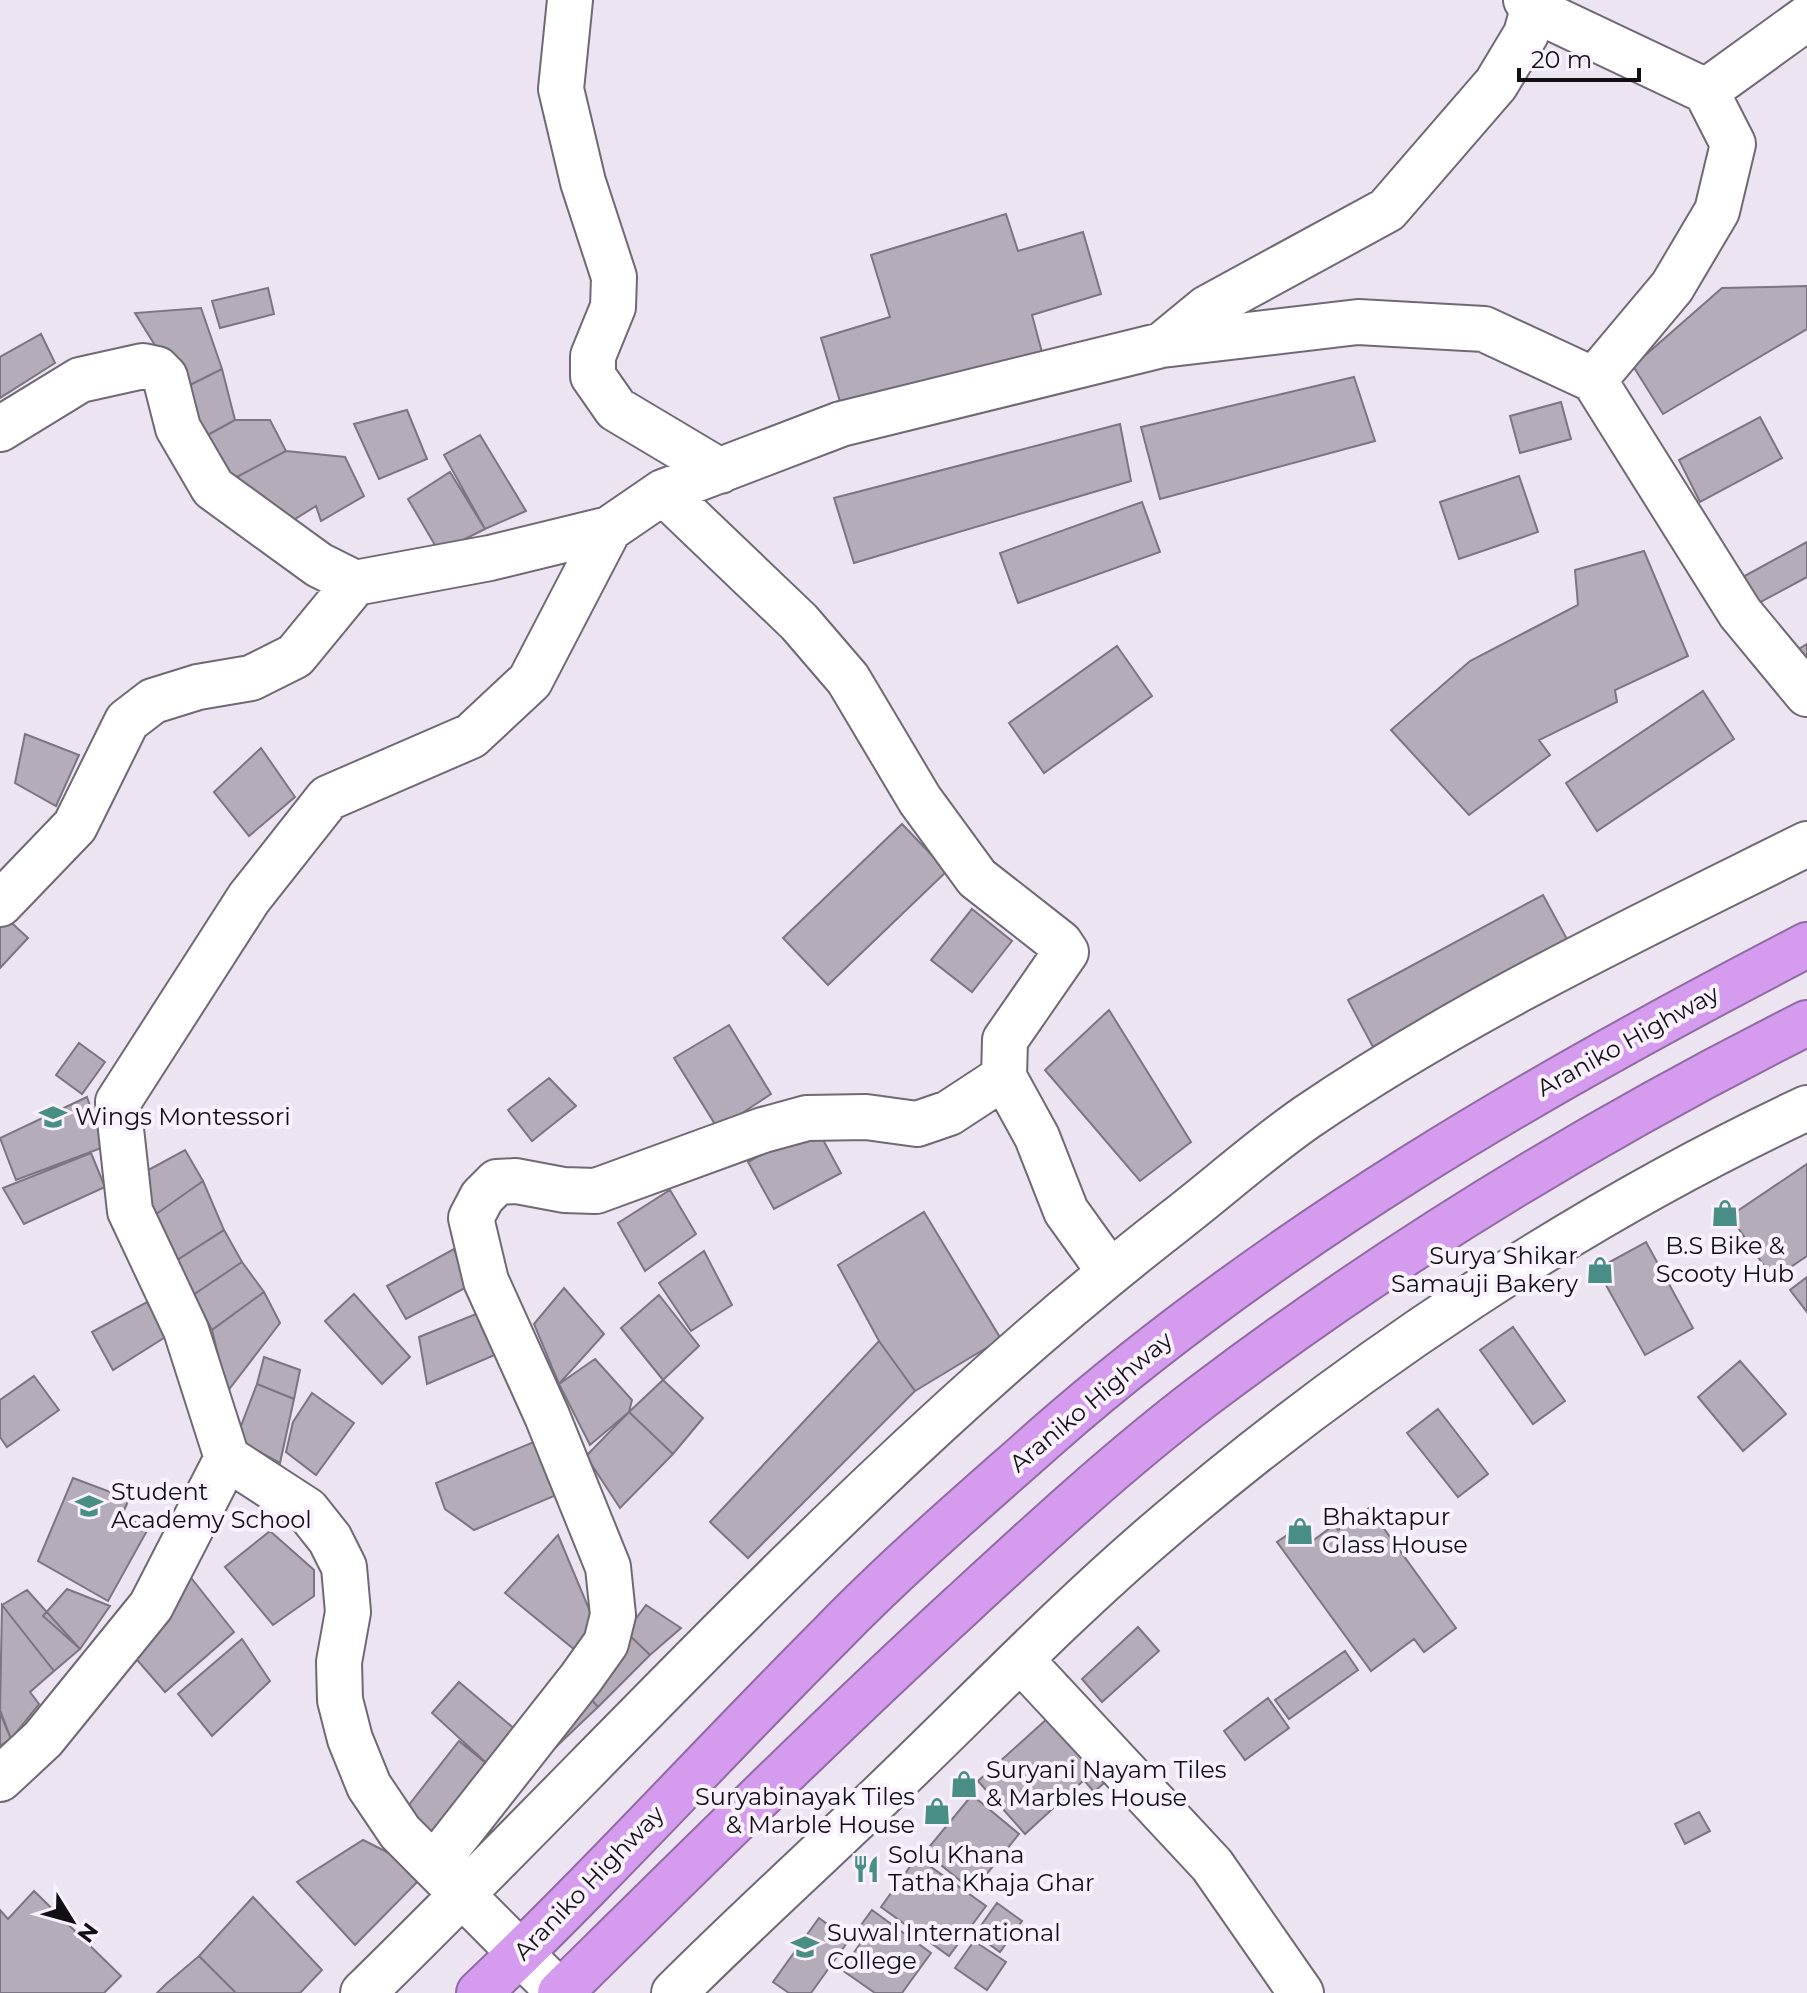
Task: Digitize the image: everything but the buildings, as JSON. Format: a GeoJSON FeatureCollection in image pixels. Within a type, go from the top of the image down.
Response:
{"type":"FeatureCollection","features":[{"type":"Feature","properties":{"kind":"highway","name":"Araniko Highway"},"geometry":{"type":"LineString","coordinates":[[479,1993],[836,1629],[1049,1434],[1194,1317],[1353,1204],[1488,1120],[1655,1024],[1807,945]]}},
{"type":"Feature","properties":{"kind":"highway"},"geometry":{"type":"LineString","coordinates":[[560,1993],[852,1705],[1076,1500],[1203,1397],[1328,1306],[1564,1154],[1682,1086],[1807,1023]]}},
{"type":"Feature","properties":{"kind":"street"},"geometry":{"type":"LineString","coordinates":[[570,0],[561,89],[583,182],[614,277],[613,307],[593,356],[593,376],[616,409],[720,471]]}},
{"type":"Feature","properties":{"kind":"street"},"geometry":{"type":"LineString","coordinates":[[1162,345],[1207,308],[1387,210],[1496,84],[1526,34],[1529,4],[1706,91],[1733,144],[1717,211],[1672,287],[1594,380]]}},
{"type":"Feature","properties":{"kind":"street"},"geometry":{"type":"LineString","coordinates":[[1706,91],[1807,18]]}},
{"type":"Feature","properties":{"kind":"street"},"geometry":{"type":"LineString","coordinates":[[0,429],[80,380],[143,366],[157,369],[165,377],[178,428],[213,488],[319,565],[355,583],[490,558],[609,529],[663,492],[841,424],[1162,345],[1358,322],[1484,329],[1594,380],[1740,613],[1807,694]]}},
{"type":"Feature","properties":{"kind":"street"},"geometry":{"type":"LineString","coordinates":[[663,492],[799,622],[848,679],[920,800],[977,878],[1060,943],[1066,952],[1005,1040],[1004,1077],[1037,1137],[1066,1211],[1109,1271]]}},
{"type":"Feature","properties":{"kind":"street"},"geometry":{"type":"LineString","coordinates":[[560,1993],[400,1832],[377,1798],[350,1739],[340,1700],[339,1662],[348,1612],[344,1567],[330,1539],[307,1510],[227,1458],[186,1330],[130,1211],[118,1102],[249,898],[328,798],[471,736],[530,681],[609,529]]}},
{"type":"Feature","properties":{"kind":"street"},"geometry":{"type":"LineString","coordinates":[[0,904],[75,826],[127,721],[153,701],[198,687],[251,678],[295,656],[355,583]]}},
{"type":"Feature","properties":{"kind":"street"},"geometry":{"type":"LineString","coordinates":[[449,1880],[877,1479],[1109,1271],[1306,1118],[1446,1031],[1610,942],[1807,844]]}},
{"type":"Feature","properties":{"kind":"street"},"geometry":{"type":"LineString","coordinates":[[363,1993],[449,1880],[606,1643],[613,1615],[608,1567],[547,1416],[486,1281],[471,1218],[482,1197],[497,1182],[516,1181],[564,1190],[596,1191],[763,1130],[807,1118],[866,1117],[917,1124],[949,1113],[1004,1077]]}},
{"type":"Feature","properties":{"kind":"street"},"geometry":{"type":"LineString","coordinates":[[674,1993],[1156,1533],[1259,1449],[1405,1342],[1572,1235],[1726,1145],[1807,1108]]}},
{"type":"Feature","properties":{"kind":"street"},"geometry":{"type":"LineString","coordinates":[[0,1779],[43,1739],[151,1606],[227,1458]]}},
{"type":"Feature","properties":{"kind":"street"},"geometry":{"type":"LineString","coordinates":[[1021,1660],[1212,1865],[1301,1993]]}},
{"type":"Feature","properties":{"kind":"place","name":"Wings Montessori"},"geometry":{"type":"Point","coordinates":[53,1117]}},
{"type":"Feature","properties":{"kind":"place","name":"B.S Bike & Scooty Hub"},"geometry":{"type":"Point","coordinates":[1725,1213]}},
{"type":"Feature","properties":{"kind":"place","name":"Surya Shikar Samauji Bakery"},"geometry":{"type":"Point","coordinates":[1600,1270]}},
{"type":"Feature","properties":{"kind":"place","name":"Student Academy School"},"geometry":{"type":"Point","coordinates":[89,1506]}},
{"type":"Feature","properties":{"kind":"place","name":"Bhaktapur Glass House"},"geometry":{"type":"Point","coordinates":[1300,1531]}},
{"type":"Feature","properties":{"kind":"place","name":"Suryani Nayam Tiles & Marbles House"},"geometry":{"type":"Point","coordinates":[964,1784]}},
{"type":"Feature","properties":{"kind":"place","name":"Suryabinayak Tiles & Marble House"},"geometry":{"type":"Point","coordinates":[937,1811]}},
{"type":"Feature","properties":{"kind":"place","name":"Solu Khana Tatha Khaja Ghar"},"geometry":{"type":"Point","coordinates":[866,1869]}},
{"type":"Feature","properties":{"kind":"place","name":"Suwal International College"},"geometry":{"type":"Point","coordinates":[805,1947]}}]}
